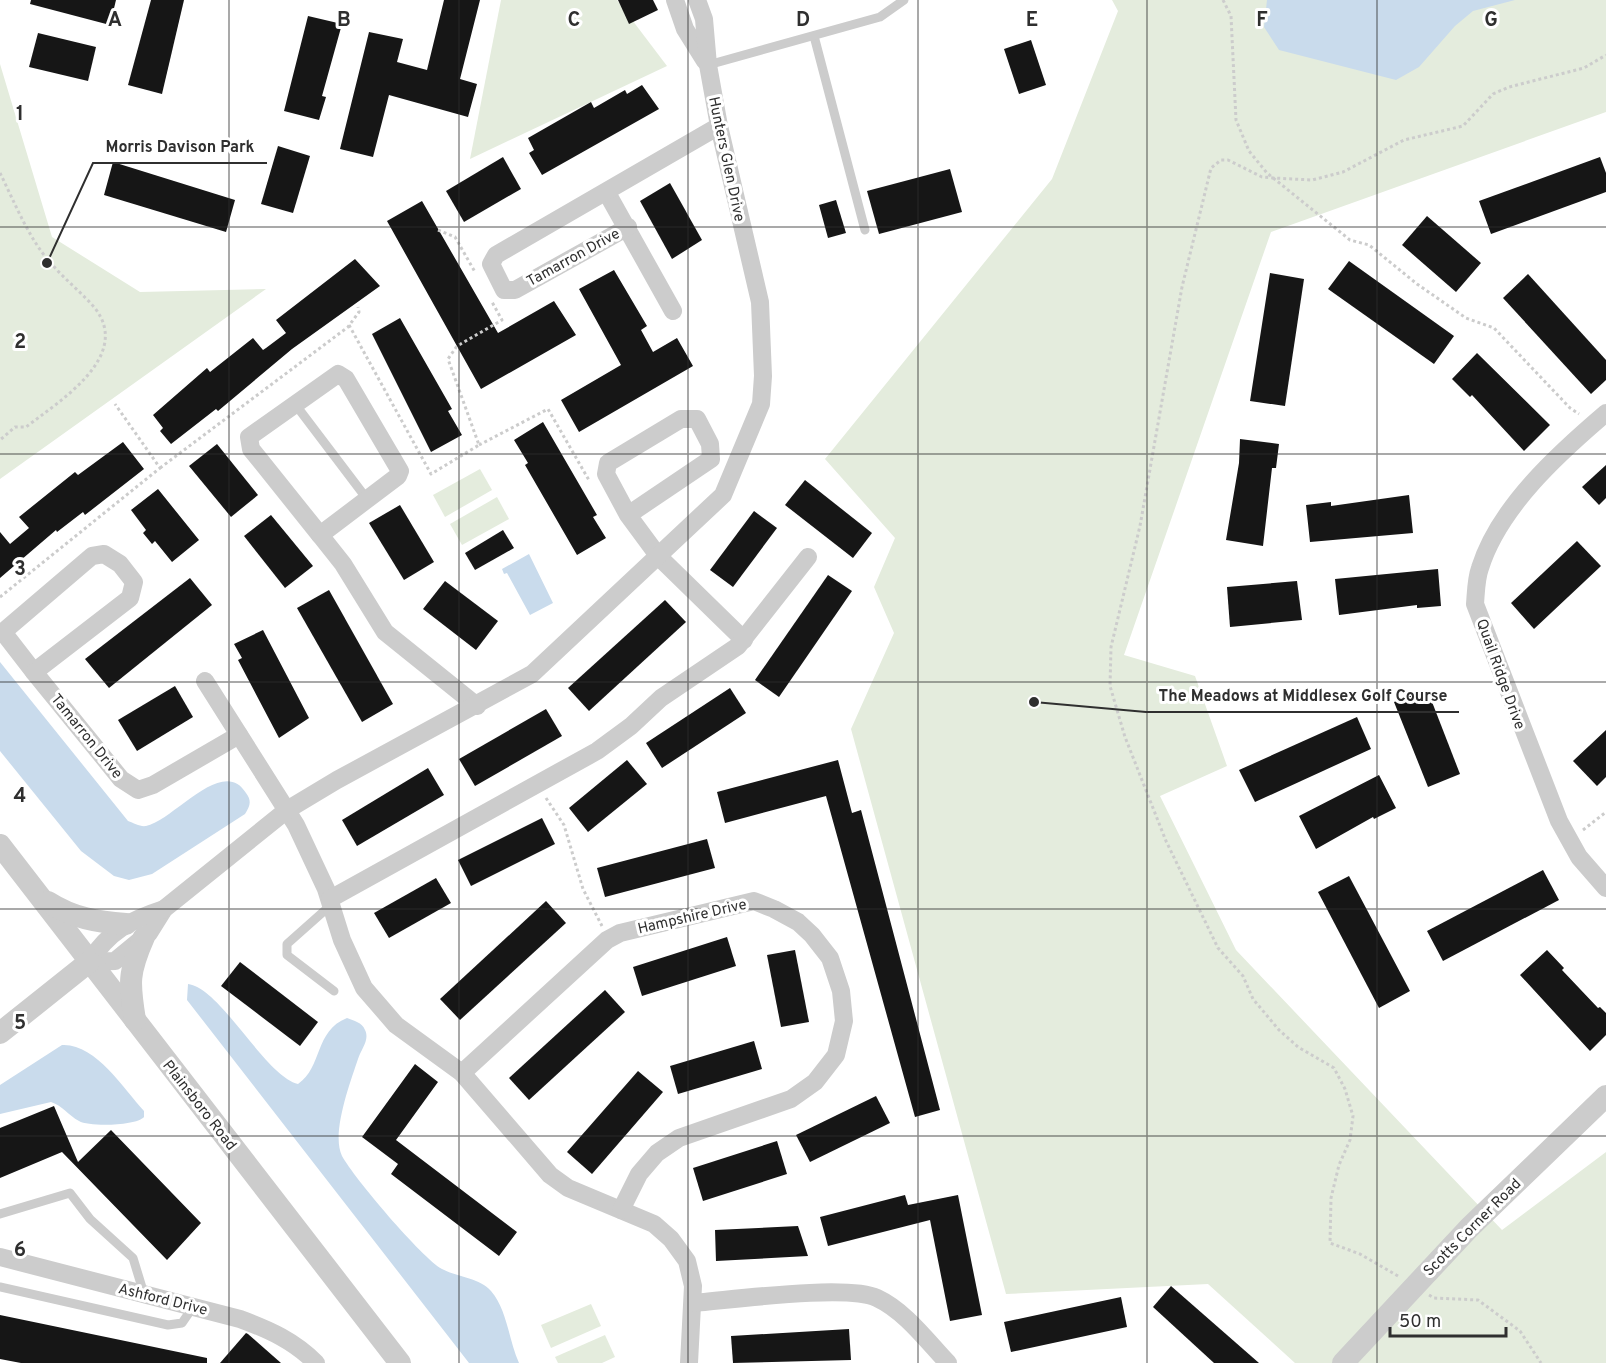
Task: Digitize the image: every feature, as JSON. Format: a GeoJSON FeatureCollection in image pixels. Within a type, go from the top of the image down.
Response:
{"type":"FeatureCollection","features":[{"type":"Feature","properties":{"kind":"street","name":"Hunters Glen Drive"},"geometry":{"type":"LineString","coordinates":[[675,0],[685,29],[708,65]]}},
{"type":"Feature","properties":{"kind":"street","name":"Hunters Glen Drive"},"geometry":{"type":"LineString","coordinates":[[659,557],[723,495],[761,404],[763,376],[760,302],[719,126],[708,65],[704,19],[697,0]]}},
{"type":"Feature","properties":{"kind":"street","name":"Tamarron Drive"},"geometry":{"type":"LineString","coordinates":[[628,227],[515,290],[504,290],[491,264],[496,255],[607,193],[719,126]]}},
{"type":"Feature","properties":{"kind":"street","name":"Tamarron Drive"},"geometry":{"type":"LineString","coordinates":[[607,193],[673,311]]}},
{"type":"Feature","properties":{"kind":"street"},"geometry":{"type":"LineString","coordinates":[[320,535],[398,476],[399,466],[346,379],[339,374],[334,375],[249,437],[249,445],[320,535],[343,564],[386,632],[477,706]]}},
{"type":"Feature","properties":{"kind":"street","name":"Quail Ridge Drive"},"geometry":{"type":"LineString","coordinates":[[1600,418],[1545,470],[1514,507],[1491,541],[1479,569],[1475,604],[1538,773],[1579,857],[1606,888]]}},
{"type":"Feature","properties":{"kind":"street"},"geometry":{"type":"LineString","coordinates":[[628,515],[711,459],[710,444],[697,419],[681,419],[608,463],[606,474],[628,515],[659,557],[744,640]]}},
{"type":"Feature","properties":{"kind":"street","name":"Tamarron Drive"},"geometry":{"type":"LineString","coordinates":[[34,672],[130,597],[134,582],[120,564],[105,554],[92,556],[3,632],[34,672],[121,779],[138,790],[153,785],[238,735]]}},
{"type":"Feature","properties":{"kind":"street"},"geometry":{"type":"LineString","coordinates":[[135,1022],[129,983],[135,931],[133,919],[164,909],[287,810],[337,780],[477,706],[532,674],[659,557]]}},
{"type":"Feature","properties":{"kind":"street"},"geometry":{"type":"LineString","coordinates":[[331,902],[597,751],[631,726],[661,698],[744,640],[808,557]]}},
{"type":"Feature","properties":{"kind":"street"},"geometry":{"type":"LineString","coordinates":[[206,681],[287,810],[331,902],[342,940],[364,988],[396,1025],[462,1073],[550,1175],[568,1188],[654,1224],[671,1239],[687,1261],[693,1286],[689,1363]]}},
{"type":"Feature","properties":{"kind":"street","name":"Plainsboro Road"},"geometry":{"type":"LineString","coordinates":[[0,845],[400,1363]]}},
{"type":"Feature","properties":{"kind":"street"},"geometry":{"type":"LineString","coordinates":[[41,898],[65,913],[135,931]]}},
{"type":"Feature","properties":{"kind":"street","name":"Hampshire Drive"},"geometry":{"type":"LineString","coordinates":[[462,1073],[609,939],[620,933],[754,901],[798,922],[813,934],[830,958],[841,991],[844,1021],[836,1055],[815,1082],[791,1099],[672,1143],[657,1153],[639,1174],[621,1210]]}},
{"type":"Feature","properties":{"kind":"street"},"geometry":{"type":"LineString","coordinates":[[0,1033],[89,962],[115,961],[135,931]]}},
{"type":"Feature","properties":{"kind":"street","name":"Scotts Corner Road"},"geometry":{"type":"LineString","coordinates":[[1343,1363],[1469,1227],[1606,1096]]}},
{"type":"Feature","properties":{"kind":"street","name":"Ashford Drive"},"geometry":{"type":"LineString","coordinates":[[0,1257],[240,1319],[275,1332],[302,1349],[316,1363]]}},
{"type":"Feature","properties":{"kind":"street"},"geometry":{"type":"LineString","coordinates":[[693,1303],[846,1292],[875,1297],[897,1310],[948,1363]]}},
{"type":"Feature","properties":{"kind":"lane"},"geometry":{"type":"LineString","coordinates":[[708,65],[880,17],[904,0]]}},
{"type":"Feature","properties":{"kind":"lane"},"geometry":{"type":"LineString","coordinates":[[814,36],[865,230]]}},
{"type":"Feature","properties":{"kind":"lane"},"geometry":{"type":"LineString","coordinates":[[295,404],[367,500]]}},
{"type":"Feature","properties":{"kind":"lane"},"geometry":{"type":"LineString","coordinates":[[331,902],[287,944],[287,955],[334,991]]}},
{"type":"Feature","properties":{"kind":"lane"},"geometry":{"type":"LineString","coordinates":[[0,1214],[70,1193],[90,1219],[133,1258],[145,1294]]}},
{"type":"Feature","properties":{"kind":"lane"},"geometry":{"type":"LineString","coordinates":[[0,1287],[168,1325],[183,1323],[193,1307]]}},
{"type":"Feature","properties":{"kind":"path"},"geometry":{"type":"LineString","coordinates":[[1224,1],[1231,16],[1236,120],[1249,151],[1274,178],[1350,240],[1369,245],[1417,284],[1466,318],[1494,328],[1570,408],[1600,418]]}},
{"type":"Feature","properties":{"kind":"path"},"geometry":{"type":"LineString","coordinates":[[1400,1278],[1360,1254],[1330,1243],[1331,1198],[1339,1165],[1350,1140],[1353,1116],[1346,1089],[1334,1068],[1298,1047],[1279,1030],[1253,999],[1243,976],[1218,948],[1166,841],[1125,737],[1110,686],[1111,647],[1140,526],[1182,287],[1211,168],[1221,160],[1228,160],[1262,177],[1312,180],[1343,172],[1404,140],[1463,126],[1493,94],[1509,87],[1584,68],[1606,56]]}},
{"type":"Feature","properties":{"kind":"path"},"geometry":{"type":"LineString","coordinates":[[0,173],[48,261],[95,309],[103,322],[105,344],[95,370],[26,427],[15,427],[0,440]]}},
{"type":"Feature","properties":{"kind":"path"},"geometry":{"type":"LineString","coordinates":[[438,230],[455,237],[479,279]]}},
{"type":"Feature","properties":{"kind":"path"},"geometry":{"type":"LineString","coordinates":[[479,446],[448,359],[457,346],[502,320],[490,299]]}},
{"type":"Feature","properties":{"kind":"path"},"geometry":{"type":"LineString","coordinates":[[0,597],[160,468],[349,325],[359,312],[358,307]]}},
{"type":"Feature","properties":{"kind":"path"},"geometry":{"type":"LineString","coordinates":[[349,325],[431,474],[548,409],[594,488]]}},
{"type":"Feature","properties":{"kind":"path"},"geometry":{"type":"LineString","coordinates":[[115,404],[160,468]]}},
{"type":"Feature","properties":{"kind":"path"},"geometry":{"type":"LineString","coordinates":[[537,784],[564,825],[583,889],[609,939]]}},
{"type":"Feature","properties":{"kind":"path"},"geometry":{"type":"LineString","coordinates":[[1569,840],[1606,812]]}},
{"type":"Feature","properties":{"kind":"path"},"geometry":{"type":"LineString","coordinates":[[1423,1291],[1434,1298],[1478,1300],[1520,1331],[1541,1363]]}},
{"type":"Feature","properties":{"kind":"green space"},"geometry":{"type":"Polygon","coordinates":[[[501,0],[617,0],[667,66],[470,159],[501,0]]]}},
{"type":"Feature","properties":{"kind":"green space"},"geometry":{"type":"Polygon","coordinates":[[[1112,0],[1606,0],[1606,112],[1271,232],[1124,655],[1195,676],[1227,766],[1160,796],[1236,950],[1502,1230],[1606,1152],[1606,1363],[1295,1363],[1208,1284],[1006,1294],[851,729],[894,633],[874,587],[895,538],[825,459],[1052,179],[1118,11],[1112,0]]]}},
{"type":"Feature","properties":{"kind":"green space"},"geometry":{"type":"Polygon","coordinates":[[[0,64],[52,237],[140,292],[266,289],[0,479],[0,64]]]}},
{"type":"Feature","properties":{"kind":"green space"},"geometry":{"type":"Polygon","coordinates":[[[480,469],[492,490],[445,517],[433,495],[480,469]]]}},
{"type":"Feature","properties":{"kind":"green space"},"geometry":{"type":"Polygon","coordinates":[[[497,497],[509,519],[462,545],[450,524],[497,497]]]}},
{"type":"Feature","properties":{"kind":"green space"},"geometry":{"type":"Polygon","coordinates":[[[591,1304],[601,1326],[551,1348],[541,1325],[591,1304]]]}},
{"type":"Feature","properties":{"kind":"green space"},"geometry":{"type":"Polygon","coordinates":[[[605,1335],[615,1357],[602,1363],[558,1363],[555,1357],[605,1335]]]}},
{"type":"Feature","properties":{"kind":"water"},"geometry":{"type":"Polygon","coordinates":[[[1267,0],[1515,0],[1473,11],[1455,26],[1419,67],[1396,80],[1279,50],[1264,27],[1267,0]]]}},
{"type":"Feature","properties":{"kind":"water"},"geometry":{"type":"Polygon","coordinates":[[[529,554],[553,603],[530,615],[507,573],[504,574],[502,569],[529,554]]]}},
{"type":"Feature","properties":{"kind":"water"},"geometry":{"type":"Polygon","coordinates":[[[0,662],[128,821],[146,826],[212,785],[225,781],[236,783],[248,796],[250,804],[245,814],[152,874],[129,880],[114,876],[81,851],[0,751],[0,662]]]}},
{"type":"Feature","properties":{"kind":"water"},"geometry":{"type":"Polygon","coordinates":[[[188,984],[201,989],[214,1000],[271,1065],[298,1084],[312,1068],[324,1040],[336,1024],[347,1018],[364,1027],[366,1041],[359,1055],[340,1122],[339,1146],[342,1156],[389,1217],[432,1262],[448,1272],[475,1280],[491,1291],[501,1307],[519,1363],[469,1363],[187,1000],[188,984]]]}},
{"type":"Feature","properties":{"kind":"water"},"geometry":{"type":"Polygon","coordinates":[[[62,1045],[74,1046],[97,1059],[118,1079],[144,1111],[144,1117],[123,1124],[84,1123],[51,1102],[0,1114],[0,1085],[62,1045]]]}},
{"type":"Feature","properties":{"kind":"building"},"geometry":{"type":"Polygon","coordinates":[[[31,0],[116,0],[110,25],[30,4],[31,0]]]}},
{"type":"Feature","properties":{"kind":"building"},"geometry":{"type":"Polygon","coordinates":[[[151,0],[184,0],[162,94],[128,85],[151,0]]]}},
{"type":"Feature","properties":{"kind":"building"},"geometry":{"type":"Polygon","coordinates":[[[444,0],[480,0],[460,79],[477,84],[468,117],[389,95],[373,157],[340,149],[369,32],[403,39],[397,62],[427,70],[444,0]]]}},
{"type":"Feature","properties":{"kind":"building"},"geometry":{"type":"Polygon","coordinates":[[[618,0],[653,0],[658,10],[629,24],[618,0]]]}},
{"type":"Feature","properties":{"kind":"building"},"geometry":{"type":"Polygon","coordinates":[[[308,16],[342,24],[322,96],[326,97],[319,120],[284,111],[308,16]]]}},
{"type":"Feature","properties":{"kind":"building"},"geometry":{"type":"Polygon","coordinates":[[[38,33],[96,47],[88,81],[29,67],[38,33]]]}},
{"type":"Feature","properties":{"kind":"building"},"geometry":{"type":"Polygon","coordinates":[[[1031,40],[1046,85],[1019,94],[1004,49],[1031,40]]]}},
{"type":"Feature","properties":{"kind":"building"},"geometry":{"type":"Polygon","coordinates":[[[642,85],[659,109],[542,175],[529,153],[534,150],[528,138],[591,102],[594,108],[625,90],[627,94],[642,85]]]}},
{"type":"Feature","properties":{"kind":"building"},"geometry":{"type":"Polygon","coordinates":[[[278,146],[310,156],[293,213],[261,204],[278,146]]]}},
{"type":"Feature","properties":{"kind":"building"},"geometry":{"type":"Polygon","coordinates":[[[503,157],[521,189],[464,222],[446,191],[503,157]]]}},
{"type":"Feature","properties":{"kind":"building"},"geometry":{"type":"Polygon","coordinates":[[[1600,157],[1606,173],[1606,192],[1491,234],[1479,201],[1600,157]]]}},
{"type":"Feature","properties":{"kind":"building"},"geometry":{"type":"Polygon","coordinates":[[[113,162],[235,200],[226,232],[104,195],[113,162]]]}},
{"type":"Feature","properties":{"kind":"building"},"geometry":{"type":"Polygon","coordinates":[[[950,169],[962,212],[879,234],[867,191],[950,169]]]}},
{"type":"Feature","properties":{"kind":"building"},"geometry":{"type":"Polygon","coordinates":[[[670,183],[702,240],[672,259],[640,201],[670,183]]]}},
{"type":"Feature","properties":{"kind":"building"},"geometry":{"type":"Polygon","coordinates":[[[836,200],[846,233],[828,238],[819,205],[836,200]]]}},
{"type":"Feature","properties":{"kind":"building"},"geometry":{"type":"Polygon","coordinates":[[[422,201],[498,333],[554,301],[576,335],[481,389],[387,221],[422,201]]]}},
{"type":"Feature","properties":{"kind":"building"},"geometry":{"type":"Polygon","coordinates":[[[1427,216],[1481,263],[1456,292],[1402,245],[1427,216]]]}},
{"type":"Feature","properties":{"kind":"building"},"geometry":{"type":"Polygon","coordinates":[[[355,259],[380,286],[292,349],[218,411],[216,409],[171,444],[160,431],[163,428],[153,415],[207,368],[210,372],[253,338],[263,350],[286,333],[276,320],[355,259]]]}},
{"type":"Feature","properties":{"kind":"building"},"geometry":{"type":"Polygon","coordinates":[[[1349,261],[1454,336],[1434,364],[1328,289],[1349,261]]]}},
{"type":"Feature","properties":{"kind":"building"},"geometry":{"type":"Polygon","coordinates":[[[614,270],[647,326],[641,330],[653,352],[677,338],[693,366],[579,432],[561,400],[621,365],[579,289],[614,270]]]}},
{"type":"Feature","properties":{"kind":"building"},"geometry":{"type":"Polygon","coordinates":[[[1270,273],[1304,279],[1285,406],[1250,401],[1270,273]]]}},
{"type":"Feature","properties":{"kind":"building"},"geometry":{"type":"Polygon","coordinates":[[[1528,274],[1606,360],[1606,380],[1591,394],[1503,298],[1528,274]]]}},
{"type":"Feature","properties":{"kind":"building"},"geometry":{"type":"Polygon","coordinates":[[[400,318],[452,409],[448,411],[462,435],[431,452],[372,334],[400,318]]]}},
{"type":"Feature","properties":{"kind":"building"},"geometry":{"type":"Polygon","coordinates":[[[1477,353],[1550,425],[1524,451],[1472,395],[1470,397],[1452,379],[1477,353]]]}},
{"type":"Feature","properties":{"kind":"building"},"geometry":{"type":"Polygon","coordinates":[[[543,422],[597,515],[593,517],[606,538],[577,555],[525,465],[528,463],[514,440],[543,422]]]}},
{"type":"Feature","properties":{"kind":"building"},"geometry":{"type":"Polygon","coordinates":[[[1240,439],[1279,444],[1276,468],[1272,468],[1263,546],[1226,540],[1239,463],[1240,439]]]}},
{"type":"Feature","properties":{"kind":"building"},"geometry":{"type":"Polygon","coordinates":[[[123,442],[144,469],[85,515],[83,512],[57,532],[56,530],[0,578],[0,532],[10,544],[29,528],[19,517],[75,472],[78,475],[123,442]]]}},
{"type":"Feature","properties":{"kind":"building"},"geometry":{"type":"Polygon","coordinates":[[[217,444],[258,495],[231,517],[189,466],[217,444]]]}},
{"type":"Feature","properties":{"kind":"building"},"geometry":{"type":"Polygon","coordinates":[[[1606,465],[1606,498],[1599,505],[1582,487],[1606,465]]]}},
{"type":"Feature","properties":{"kind":"building"},"geometry":{"type":"Polygon","coordinates":[[[805,480],[872,533],[853,558],[785,505],[805,480]]]}},
{"type":"Feature","properties":{"kind":"building"},"geometry":{"type":"Polygon","coordinates":[[[158,489],[199,540],[172,562],[155,541],[152,544],[143,533],[146,530],[131,510],[158,489]]]}},
{"type":"Feature","properties":{"kind":"building"},"geometry":{"type":"Polygon","coordinates":[[[1409,495],[1413,533],[1310,542],[1306,505],[1331,502],[1331,506],[1409,495]]]}},
{"type":"Feature","properties":{"kind":"building"},"geometry":{"type":"Polygon","coordinates":[[[400,505],[434,562],[404,580],[369,523],[400,505]]]}},
{"type":"Feature","properties":{"kind":"building"},"geometry":{"type":"Polygon","coordinates":[[[754,511],[777,528],[733,587],[710,570],[754,511]]]}},
{"type":"Feature","properties":{"kind":"building"},"geometry":{"type":"Polygon","coordinates":[[[271,515],[313,566],[285,588],[244,536],[271,515]]]}},
{"type":"Feature","properties":{"kind":"building"},"geometry":{"type":"Polygon","coordinates":[[[503,530],[514,548],[475,570],[465,553],[503,530]]]}},
{"type":"Feature","properties":{"kind":"building"},"geometry":{"type":"Polygon","coordinates":[[[1577,541],[1601,566],[1534,629],[1511,603],[1577,541]]]}},
{"type":"Feature","properties":{"kind":"building"},"geometry":{"type":"Polygon","coordinates":[[[1438,569],[1441,606],[1417,608],[1417,605],[1339,615],[1335,579],[1438,569]]]}},
{"type":"Feature","properties":{"kind":"building"},"geometry":{"type":"Polygon","coordinates":[[[828,575],[852,591],[779,697],[755,680],[828,575]]]}},
{"type":"Feature","properties":{"kind":"building"},"geometry":{"type":"Polygon","coordinates":[[[190,578],[212,605],[109,688],[85,659],[190,578]]]}},
{"type":"Feature","properties":{"kind":"building"},"geometry":{"type":"Polygon","coordinates":[[[445,581],[498,621],[476,650],[423,609],[445,581]]]}},
{"type":"Feature","properties":{"kind":"building"},"geometry":{"type":"Polygon","coordinates":[[[1297,581],[1302,620],[1230,627],[1227,587],[1297,581]]]}},
{"type":"Feature","properties":{"kind":"building"},"geometry":{"type":"Polygon","coordinates":[[[329,590],[393,704],[362,722],[297,608],[329,590]]]}},
{"type":"Feature","properties":{"kind":"building"},"geometry":{"type":"Polygon","coordinates":[[[665,600],[686,622],[589,711],[568,688],[665,600]]]}},
{"type":"Feature","properties":{"kind":"building"},"geometry":{"type":"Polygon","coordinates":[[[263,630],[309,718],[279,738],[238,660],[242,658],[234,644],[263,630]]]}},
{"type":"Feature","properties":{"kind":"building"},"geometry":{"type":"Polygon","coordinates":[[[175,686],[193,717],[137,751],[118,720],[175,686]]]}},
{"type":"Feature","properties":{"kind":"building"},"geometry":{"type":"Polygon","coordinates":[[[730,688],[746,713],[662,768],[646,743],[730,688]]]}},
{"type":"Feature","properties":{"kind":"building"},"geometry":{"type":"Polygon","coordinates":[[[1427,689],[1460,774],[1428,787],[1394,702],[1427,689]]]}},
{"type":"Feature","properties":{"kind":"building"},"geometry":{"type":"Polygon","coordinates":[[[546,709],[562,736],[475,786],[459,759],[546,709]]]}},
{"type":"Feature","properties":{"kind":"building"},"geometry":{"type":"Polygon","coordinates":[[[1357,717],[1371,749],[1255,802],[1239,770],[1357,717]]]}},
{"type":"Feature","properties":{"kind":"building"},"geometry":{"type":"Polygon","coordinates":[[[1606,730],[1606,777],[1597,786],[1573,761],[1606,730]]]}},
{"type":"Feature","properties":{"kind":"building"},"geometry":{"type":"Polygon","coordinates":[[[627,760],[647,784],[588,832],[569,808],[627,760]]]}},
{"type":"Feature","properties":{"kind":"building"},"geometry":{"type":"Polygon","coordinates":[[[838,760],[852,813],[861,810],[940,1110],[915,1117],[826,796],[725,823],[717,792],[838,760]]]}},
{"type":"Feature","properties":{"kind":"building"},"geometry":{"type":"Polygon","coordinates":[[[428,768],[444,795],[357,846],[342,820],[428,768]]]}},
{"type":"Feature","properties":{"kind":"building"},"geometry":{"type":"Polygon","coordinates":[[[1379,775],[1396,808],[1374,819],[1373,817],[1316,849],[1299,816],[1379,775]]]}},
{"type":"Feature","properties":{"kind":"building"},"geometry":{"type":"Polygon","coordinates":[[[542,818],[555,844],[471,886],[458,860],[542,818]]]}},
{"type":"Feature","properties":{"kind":"building"},"geometry":{"type":"Polygon","coordinates":[[[707,839],[715,868],[605,897],[597,868],[707,839]]]}},
{"type":"Feature","properties":{"kind":"building"},"geometry":{"type":"Polygon","coordinates":[[[1543,870],[1559,900],[1443,961],[1427,931],[1543,870]]]}},
{"type":"Feature","properties":{"kind":"building"},"geometry":{"type":"Polygon","coordinates":[[[1349,876],[1410,991],[1379,1008],[1318,892],[1349,876]]]}},
{"type":"Feature","properties":{"kind":"building"},"geometry":{"type":"Polygon","coordinates":[[[436,878],[451,903],[389,938],[374,913],[436,878]]]}},
{"type":"Feature","properties":{"kind":"building"},"geometry":{"type":"Polygon","coordinates":[[[546,901],[566,923],[460,1020],[440,999],[546,901]]]}},
{"type":"Feature","properties":{"kind":"building"},"geometry":{"type":"Polygon","coordinates":[[[727,937],[736,966],[642,996],[633,967],[727,937]]]}},
{"type":"Feature","properties":{"kind":"building"},"geometry":{"type":"Polygon","coordinates":[[[795,950],[809,1022],[781,1027],[767,955],[795,950]]]}},
{"type":"Feature","properties":{"kind":"building"},"geometry":{"type":"Polygon","coordinates":[[[1547,950],[1564,968],[1562,970],[1598,1008],[1600,1007],[1606,1013],[1606,1035],[1590,1051],[1520,975],[1547,950]]]}},
{"type":"Feature","properties":{"kind":"building"},"geometry":{"type":"Polygon","coordinates":[[[240,962],[318,1022],[300,1046],[221,986],[240,962]]]}},
{"type":"Feature","properties":{"kind":"building"},"geometry":{"type":"Polygon","coordinates":[[[605,990],[625,1012],[529,1100],[509,1078],[605,990]]]}},
{"type":"Feature","properties":{"kind":"building"},"geometry":{"type":"Polygon","coordinates":[[[754,1041],[762,1069],[678,1094],[670,1066],[754,1041]]]}},
{"type":"Feature","properties":{"kind":"building"},"geometry":{"type":"Polygon","coordinates":[[[415,1064],[438,1082],[396,1140],[517,1232],[499,1256],[391,1174],[398,1164],[362,1137],[415,1064]]]}},
{"type":"Feature","properties":{"kind":"building"},"geometry":{"type":"Polygon","coordinates":[[[638,1071],[663,1092],[592,1174],[567,1152],[638,1071]]]}},
{"type":"Feature","properties":{"kind":"building"},"geometry":{"type":"Polygon","coordinates":[[[876,1096],[890,1123],[810,1162],[796,1135],[876,1096]]]}},
{"type":"Feature","properties":{"kind":"building"},"geometry":{"type":"Polygon","coordinates":[[[54,1106],[78,1162],[111,1130],[201,1223],[167,1260],[62,1152],[0,1178],[0,1128],[54,1106]]]}},
{"type":"Feature","properties":{"kind":"building"},"geometry":{"type":"Polygon","coordinates":[[[777,1141],[787,1174],[703,1201],[693,1168],[777,1141]]]}},
{"type":"Feature","properties":{"kind":"building"},"geometry":{"type":"Polygon","coordinates":[[[905,1195],[908,1205],[958,1195],[982,1315],[950,1321],[930,1220],[828,1246],[820,1217],[905,1195]]]}},
{"type":"Feature","properties":{"kind":"building"},"geometry":{"type":"Polygon","coordinates":[[[798,1226],[808,1256],[716,1261],[715,1230],[798,1226]]]}},
{"type":"Feature","properties":{"kind":"building"},"geometry":{"type":"Polygon","coordinates":[[[1171,1286],[1259,1363],[1214,1363],[1153,1307],[1171,1286]]]}},
{"type":"Feature","properties":{"kind":"building"},"geometry":{"type":"Polygon","coordinates":[[[1121,1297],[1127,1327],[1011,1352],[1004,1322],[1121,1297]]]}},
{"type":"Feature","properties":{"kind":"building"},"geometry":{"type":"Polygon","coordinates":[[[0,1315],[207,1358],[207,1363],[21,1363],[0,1359],[0,1315]]]}},
{"type":"Feature","properties":{"kind":"building"},"geometry":{"type":"Polygon","coordinates":[[[849,1329],[851,1360],[733,1363],[731,1336],[849,1329]]]}},
{"type":"Feature","properties":{"kind":"building"},"geometry":{"type":"Polygon","coordinates":[[[246,1333],[248,1334],[281,1363],[220,1363],[246,1333]]]}},
{"type":"Feature","properties":{"kind":"place","name":"Morris Davison Park"},"geometry":{"type":"Point","coordinates":[47,263]}},
{"type":"Feature","properties":{"kind":"place","name":"The Meadows at Middlesex Golf Course"},"geometry":{"type":"Point","coordinates":[1034,702]}}]}
